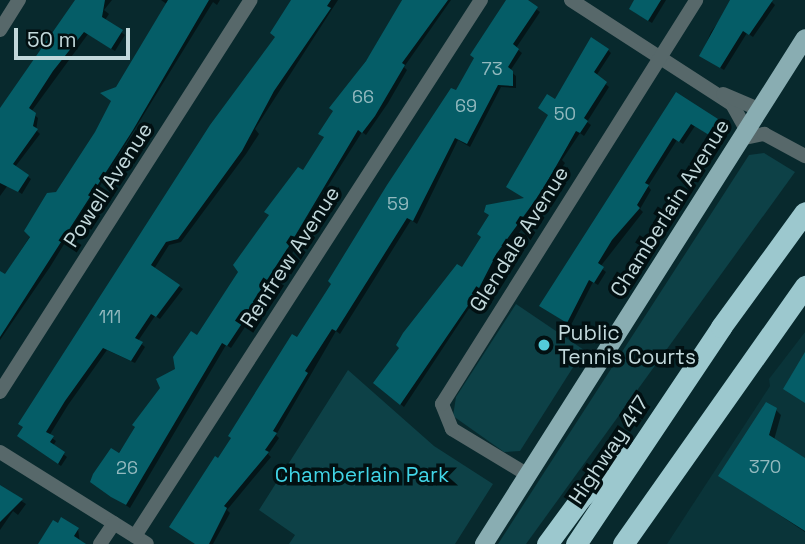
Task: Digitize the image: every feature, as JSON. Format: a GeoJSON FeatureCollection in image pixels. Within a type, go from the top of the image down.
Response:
{"type":"FeatureCollection","features":[{"type":"Feature","properties":{"kind":"highway","name":"Highway 417"},"geometry":{"type":"LineString","coordinates":[[576,544],[666,408],[805,212]]}},
{"type":"Feature","properties":{"kind":"highway"},"geometry":{"type":"LineString","coordinates":[[623,544],[805,285]]}},
{"type":"Feature","properties":{"kind":"highway"},"geometry":{"type":"LineString","coordinates":[[786,312],[805,293]]}},
{"type":"Feature","properties":{"kind":"highway"},"geometry":{"type":"LineString","coordinates":[[547,544],[580,499],[666,408]]}},
{"type":"Feature","properties":{"kind":"main road","name":"Chamberlain Avenue"},"geometry":{"type":"LineString","coordinates":[[484,544],[805,38]]}},
{"type":"Feature","properties":{"kind":"street"},"geometry":{"type":"LineString","coordinates":[[0,30],[19,0]]}},
{"type":"Feature","properties":{"kind":"street","name":"Powell Avenue"},"geometry":{"type":"LineString","coordinates":[[0,392],[251,0]]}},
{"type":"Feature","properties":{"kind":"street","name":"Renfrew Avenue"},"geometry":{"type":"LineString","coordinates":[[141,540],[481,0]]}},
{"type":"Feature","properties":{"kind":"street"},"geometry":{"type":"LineString","coordinates":[[571,0],[732,104],[743,134],[764,134],[805,156]]}},
{"type":"Feature","properties":{"kind":"street","name":"Glendale Avenue"},"geometry":{"type":"LineString","coordinates":[[528,475],[452,429],[442,404],[696,0]]}},
{"type":"Feature","properties":{"kind":"street"},"geometry":{"type":"LineString","coordinates":[[718,94],[736,96],[759,109]]}},
{"type":"Feature","properties":{"kind":"street"},"geometry":{"type":"LineString","coordinates":[[0,452],[141,540]]}},
{"type":"Feature","properties":{"kind":"street"},"geometry":{"type":"LineString","coordinates":[[100,544],[114,523]]}},
{"type":"Feature","properties":{"kind":"shaded area"},"geometry":{"type":"Polygon","coordinates":[[[805,332],[805,544],[667,544],[770,386],[769,379],[805,332]]]}},
{"type":"Feature","properties":{"kind":"green space"},"geometry":{"type":"Polygon","coordinates":[[[764,153],[795,172],[526,544],[498,544],[749,155],[764,153]]]}},
{"type":"Feature","properties":{"kind":"green space","name":"Chamberlain Park"},"geometry":{"type":"Polygon","coordinates":[[[516,304],[584,350],[520,451],[504,452],[453,416],[456,397],[516,304]]]}},
{"type":"Feature","properties":{"kind":"green space","name":"Chamberlain Park"},"geometry":{"type":"Polygon","coordinates":[[[348,370],[434,446],[493,484],[455,544],[289,544],[295,535],[259,510],[348,370]]]}},
{"type":"Feature","properties":{"kind":"building"},"geometry":{"type":"Polygon","coordinates":[[[75,0],[105,0],[102,17],[123,30],[111,49],[84,32],[53,71],[29,108],[36,113],[33,126],[38,129],[13,164],[29,175],[18,192],[0,183],[0,108],[75,0]]]}},
{"type":"Feature","properties":{"kind":"building"},"geometry":{"type":"Polygon","coordinates":[[[168,0],[209,0],[133,130],[0,337],[0,271],[5,274],[30,237],[24,231],[47,193],[56,192],[95,132],[111,101],[100,93],[116,87],[168,0]]]}},
{"type":"Feature","properties":{"kind":"building"},"geometry":{"type":"Polygon","coordinates":[[[291,0],[331,0],[327,6],[331,8],[274,91],[242,151],[178,239],[166,242],[151,265],[180,285],[156,317],[151,314],[135,338],[143,342],[131,361],[103,348],[46,432],[54,436],[50,442],[65,452],[58,464],[17,436],[23,427],[18,424],[210,125],[275,37],[270,33],[291,0]]]}},
{"type":"Feature","properties":{"kind":"building"},"geometry":{"type":"Polygon","coordinates":[[[402,0],[448,0],[402,63],[405,65],[375,116],[362,133],[358,130],[251,310],[227,346],[222,343],[126,505],[111,497],[90,482],[93,474],[111,448],[119,453],[135,427],[132,425],[160,388],[156,379],[175,369],[173,357],[191,331],[197,335],[238,272],[233,265],[269,215],[264,212],[298,167],[303,170],[324,137],[318,134],[333,111],[329,108],[366,61],[402,0]]]}},
{"type":"Feature","properties":{"kind":"building"},"geometry":{"type":"Polygon","coordinates":[[[506,0],[528,0],[538,7],[513,44],[519,49],[508,67],[513,71],[513,86],[498,85],[467,144],[455,138],[413,221],[407,218],[336,331],[332,329],[305,371],[308,373],[273,431],[277,433],[265,450],[269,452],[224,506],[227,508],[209,544],[195,544],[169,527],[215,456],[218,458],[231,438],[228,436],[292,334],[297,337],[331,284],[328,281],[387,185],[451,88],[456,90],[474,58],[470,55],[506,0]]]}},
{"type":"Feature","properties":{"kind":"building"},"geometry":{"type":"Polygon","coordinates":[[[634,0],[661,0],[648,21],[629,9],[634,0]]]}},
{"type":"Feature","properties":{"kind":"building"},"geometry":{"type":"Polygon","coordinates":[[[730,0],[773,0],[749,35],[743,31],[720,68],[699,56],[730,0]]]}},
{"type":"Feature","properties":{"kind":"building"},"geometry":{"type":"Polygon","coordinates":[[[591,37],[609,49],[594,72],[607,82],[584,118],[588,121],[580,133],[576,131],[542,191],[497,253],[476,294],[400,405],[373,383],[399,348],[396,345],[403,333],[457,264],[462,267],[481,237],[477,234],[489,215],[484,212],[486,205],[524,198],[506,187],[548,115],[538,108],[547,94],[555,99],[591,37]]]}},
{"type":"Feature","properties":{"kind":"building"},"geometry":{"type":"Polygon","coordinates":[[[676,92],[718,119],[709,135],[691,124],[679,142],[673,138],[645,183],[649,185],[637,205],[640,208],[612,240],[598,263],[604,267],[594,283],[589,280],[567,323],[539,306],[676,92]]]}},
{"type":"Feature","properties":{"kind":"building"},"geometry":{"type":"Polygon","coordinates":[[[805,352],[805,403],[783,389],[805,352]]]}},
{"type":"Feature","properties":{"kind":"building"},"geometry":{"type":"Polygon","coordinates":[[[766,402],[777,408],[769,435],[805,458],[805,531],[718,476],[766,402]]]}},
{"type":"Feature","properties":{"kind":"building"},"geometry":{"type":"Polygon","coordinates":[[[0,485],[23,499],[0,522],[0,485]]]}},
{"type":"Feature","properties":{"kind":"building"},"geometry":{"type":"Polygon","coordinates":[[[61,517],[79,528],[74,536],[86,544],[38,544],[53,520],[58,523],[61,517]]]}},
{"type":"Feature","properties":{"kind":"place","name":"Public Tennis Courts"},"geometry":{"type":"Point","coordinates":[544,345]}}]}
